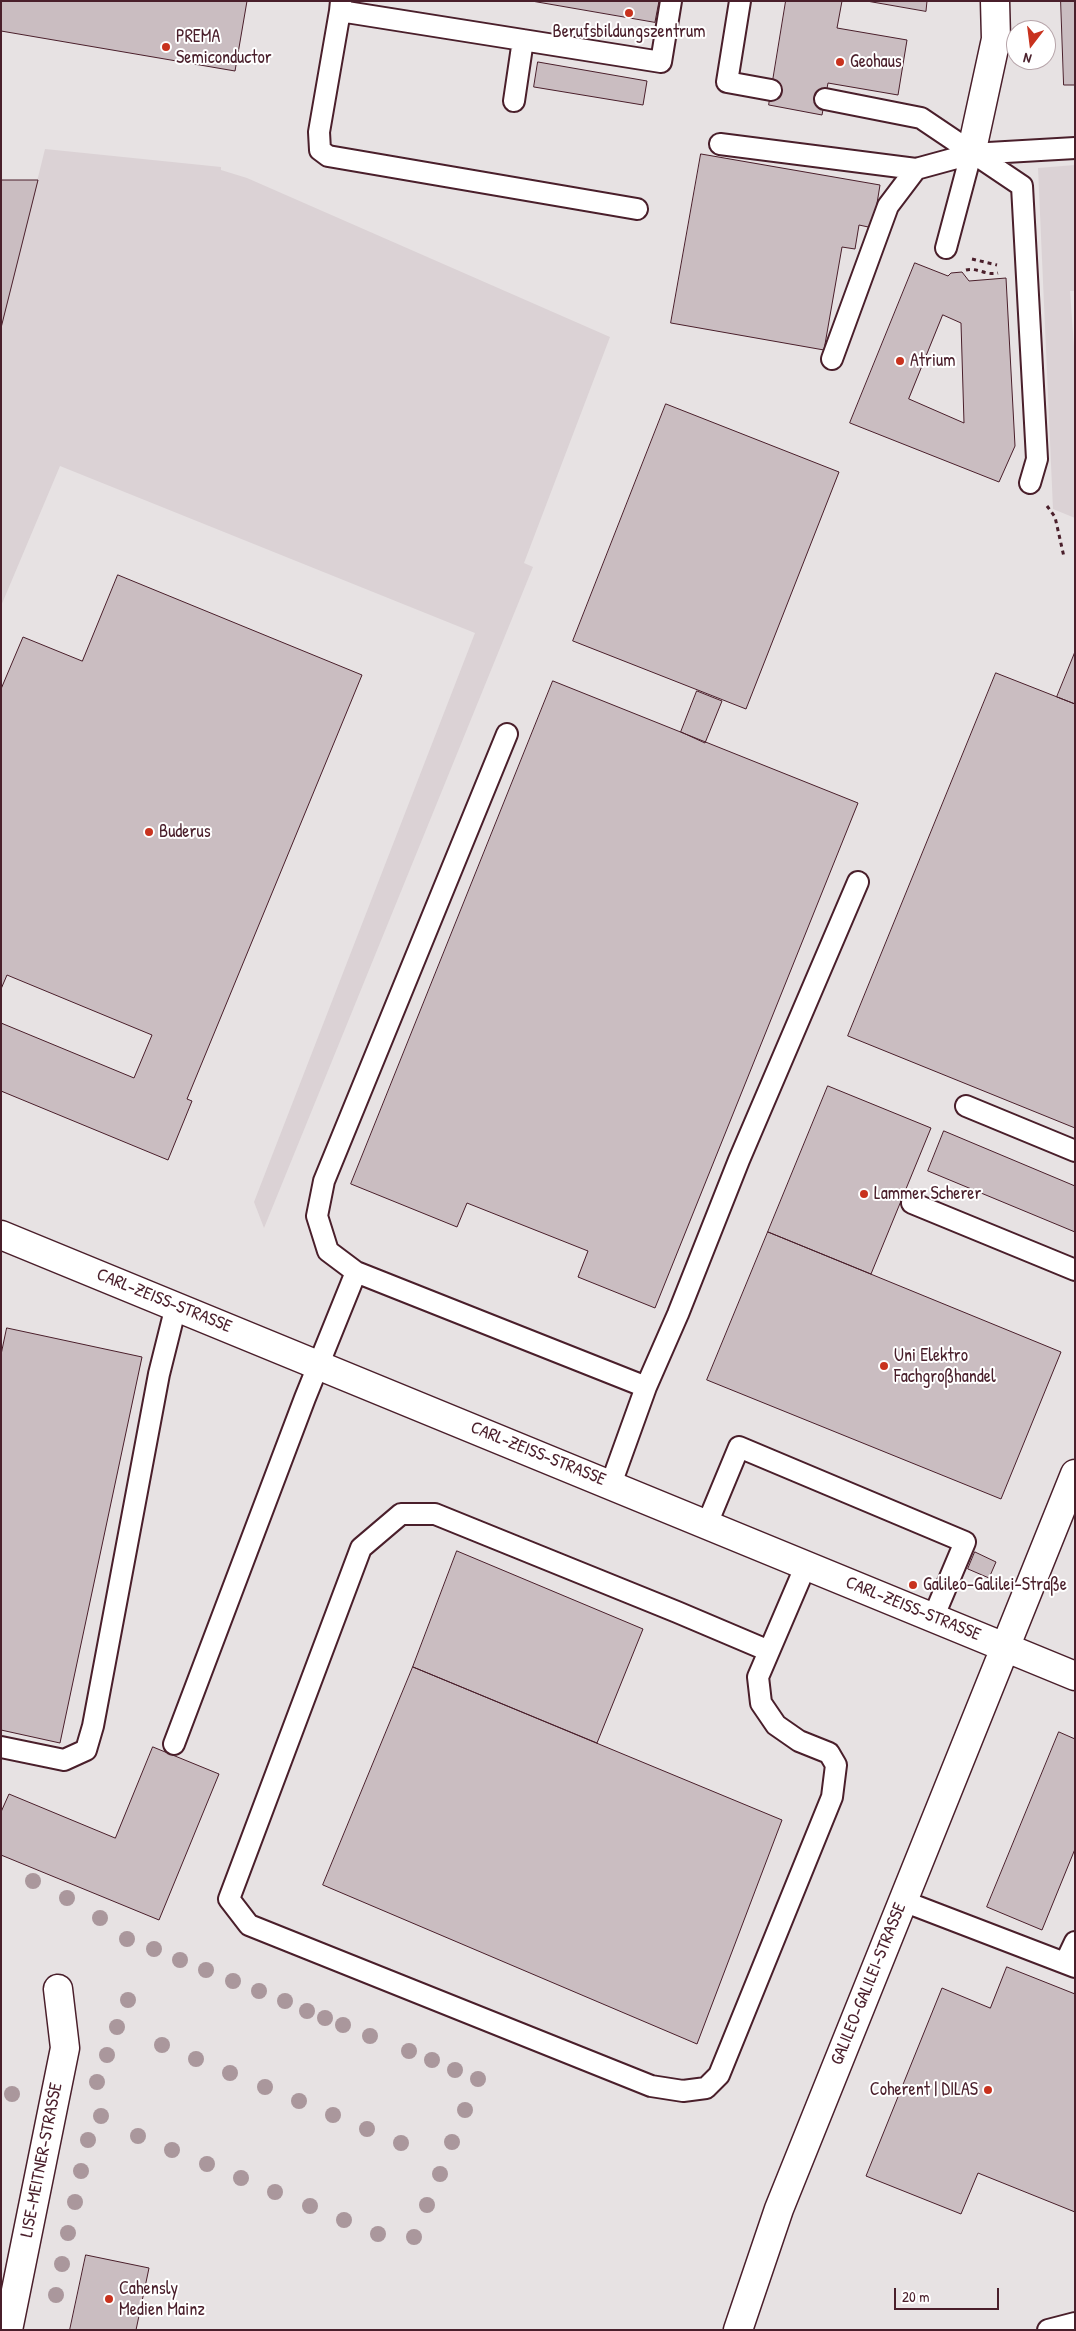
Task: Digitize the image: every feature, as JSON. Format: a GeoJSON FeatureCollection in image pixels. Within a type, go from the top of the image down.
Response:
{"type":"FeatureCollection","features":[{"type":"Feature","properties":{"kind":"street"},"geometry":{"type":"LineString","coordinates":[[972,154],[996,39],[995,1]]}},
{"type":"Feature","properties":{"kind":"street","name":"CARL-ZEISS-STRASSE"},"geometry":{"type":"LineString","coordinates":[[1,1235],[1075,1676]]}},
{"type":"Feature","properties":{"kind":"street","name":"GALILEO-GALILEI-STRASSE"},"geometry":{"type":"LineString","coordinates":[[738,2330],[779,2210],[1075,1474]]}},
{"type":"Feature","properties":{"kind":"street","name":"LISE-MEITNER-STRASSE"},"geometry":{"type":"LineString","coordinates":[[8,2330],[65,2048],[58,1988]]}},
{"type":"Feature","properties":{"kind":"lane"},"geometry":{"type":"LineString","coordinates":[[637,209],[328,156],[320,150],[319,132],[340,6],[523,40],[661,62],[671,1]]}},
{"type":"Feature","properties":{"kind":"lane"},"geometry":{"type":"LineString","coordinates":[[740,1],[727,82],[771,90]]}},
{"type":"Feature","properties":{"kind":"lane"},"geometry":{"type":"LineString","coordinates":[[514,101],[523,40]]}},
{"type":"Feature","properties":{"kind":"lane"},"geometry":{"type":"LineString","coordinates":[[825,99],[921,118],[1022,186],[1037,459],[1030,483]]}},
{"type":"Feature","properties":{"kind":"lane"},"geometry":{"type":"LineString","coordinates":[[720,144],[916,169],[972,154],[1075,148]]}},
{"type":"Feature","properties":{"kind":"lane"},"geometry":{"type":"LineString","coordinates":[[946,248],[972,154]]}},
{"type":"Feature","properties":{"kind":"lane"},"geometry":{"type":"LineString","coordinates":[[832,359],[888,206],[916,169]]}},
{"type":"Feature","properties":{"kind":"lane"},"geometry":{"type":"LineString","coordinates":[[507,734],[324,1181],[317,1216],[328,1251],[356,1272],[646,1388]]}},
{"type":"Feature","properties":{"kind":"lane"},"geometry":{"type":"LineString","coordinates":[[611,1484],[646,1388],[678,1314],[739,1160],[858,882]]}},
{"type":"Feature","properties":{"kind":"lane"},"geometry":{"type":"LineString","coordinates":[[966,1106],[1075,1151]]}},
{"type":"Feature","properties":{"kind":"lane"},"geometry":{"type":"LineString","coordinates":[[912,1203],[1075,1270]]}},
{"type":"Feature","properties":{"kind":"lane"},"geometry":{"type":"LineString","coordinates":[[174,1744],[318,1365],[356,1272]]}},
{"type":"Feature","properties":{"kind":"lane"},"geometry":{"type":"LineString","coordinates":[[1,1747],[64,1760],[86,1750],[93,1726],[159,1374],[176,1306]]}},
{"type":"Feature","properties":{"kind":"lane"},"geometry":{"type":"LineString","coordinates":[[707,1524],[739,1448],[965,1542],[933,1618]]}},
{"type":"Feature","properties":{"kind":"lane"},"geometry":{"type":"LineString","coordinates":[[768,1651],[434,1514],[401,1514],[361,1548],[229,1899],[249,1925],[651,2086],[683,2091],[706,2088],[719,2075],[832,1797],[836,1765],[829,1753],[799,1741],[776,1725],[761,1703],[758,1677],[806,1565]]}},
{"type":"Feature","properties":{"kind":"lane"},"geometry":{"type":"LineString","coordinates":[[903,1902],[1070,1965],[1075,1942]]}},
{"type":"Feature","properties":{"kind":"lane"},"geometry":{"type":"LineString","coordinates":[[1048,2330],[1075,2323]]}},
{"type":"Feature","properties":{"kind":"path"},"geometry":{"type":"LineString","coordinates":[[946,248],[977,260],[998,265],[1001,268],[1000,272],[989,275],[971,269],[960,268]]}},
{"type":"Feature","properties":{"kind":"path"},"geometry":{"type":"LineString","coordinates":[[1030,483],[1055,517],[1064,557]]}},
{"type":"Feature","properties":{"kind":"shaded area"},"geometry":{"type":"Polygon","coordinates":[[[1,1],[1075,1],[1075,2330],[1,2330],[1,1]]]}},
{"type":"Feature","properties":{"kind":"shaded area"},"geometry":{"type":"Polygon","coordinates":[[[45,149],[221,167],[221,170],[247,178],[610,337],[524,563],[533,567],[264,1228],[254,1202],[475,633],[60,466],[1,606],[1,328],[45,149]]]}},
{"type":"Feature","properties":{"kind":"shaded area"},"geometry":{"type":"Polygon","coordinates":[[[1075,165],[1075,291],[1070,291],[1075,361],[1075,518],[1053,509],[1038,168],[1075,165]]]}},
{"type":"Feature","properties":{"kind":"building","name":"PREMA Semiconductor"},"geometry":{"type":"Polygon","coordinates":[[[1,1],[247,1],[235,71],[1,31],[1,1]]]}},
{"type":"Feature","properties":{"kind":"building","name":"Berufsbildungszentrum"},"geometry":{"type":"Polygon","coordinates":[[[532,1],[659,1],[655,22],[532,1]]]}},
{"type":"Feature","properties":{"kind":"building","name":"Geohaus"},"geometry":{"type":"Polygon","coordinates":[[[786,1],[842,1],[837,28],[907,40],[898,95],[828,83],[822,115],[769,105],[786,1]]]}},
{"type":"Feature","properties":{"kind":"building"},"geometry":{"type":"Polygon","coordinates":[[[867,1],[927,1],[926,11],[867,1]]]}},
{"type":"Feature","properties":{"kind":"building"},"geometry":{"type":"Polygon","coordinates":[[[1061,1],[1075,1],[1075,85],[1064,85],[1061,1]]]}},
{"type":"Feature","properties":{"kind":"building"},"geometry":{"type":"Polygon","coordinates":[[[538,62],[647,81],[643,105],[534,87],[538,62]]]}},
{"type":"Feature","properties":{"kind":"building"},"geometry":{"type":"Polygon","coordinates":[[[701,154],[880,185],[873,228],[859,225],[855,249],[842,247],[824,350],[671,323],[701,154]]]}},
{"type":"Feature","properties":{"kind":"building"},"geometry":{"type":"Polygon","coordinates":[[[1,180],[38,180],[1,328],[1,180]]]}},
{"type":"Feature","properties":{"kind":"building","name":"Atrium"},"geometry":{"type":"Polygon","coordinates":[[[915,263],[948,276],[951,273],[962,272],[969,281],[1006,278],[1015,446],[999,482],[850,423],[915,263]],[[943,315],[909,399],[964,423],[961,323],[943,315]]]}},
{"type":"Feature","properties":{"kind":"building"},"geometry":{"type":"Polygon","coordinates":[[[666,404],[839,472],[746,709],[573,641],[666,404]]]}},
{"type":"Feature","properties":{"kind":"building","name":"Buderus"},"geometry":{"type":"Polygon","coordinates":[[[118,575],[362,675],[187,1099],[192,1101],[168,1160],[1,1091],[1,1023],[134,1078],[152,1035],[7,975],[1,989],[1,689],[23,637],[82,661],[118,575]]]}},
{"type":"Feature","properties":{"kind":"building"},"geometry":{"type":"Polygon","coordinates":[[[1075,652],[1075,704],[1057,697],[1075,652]]]}},
{"type":"Feature","properties":{"kind":"building"},"geometry":{"type":"Polygon","coordinates":[[[996,673],[1075,704],[1075,1128],[848,1036],[996,673]]]}},
{"type":"Feature","properties":{"kind":"building"},"geometry":{"type":"Polygon","coordinates":[[[553,681],[858,803],[655,1308],[578,1277],[588,1251],[467,1203],[457,1227],[351,1184],[553,681]]]}},
{"type":"Feature","properties":{"kind":"building"},"geometry":{"type":"Polygon","coordinates":[[[697,691],[722,701],[705,743],[681,732],[697,691]]]}},
{"type":"Feature","properties":{"kind":"building"},"geometry":{"type":"Polygon","coordinates":[[[828,1086],[931,1128],[871,1274],[768,1232],[828,1086]]]}},
{"type":"Feature","properties":{"kind":"building"},"geometry":{"type":"Polygon","coordinates":[[[944,1131],[1075,1186],[1075,1232],[928,1171],[944,1131]]]}},
{"type":"Feature","properties":{"kind":"building","name":"Uni Elektro Fachgroßhandel"},"geometry":{"type":"Polygon","coordinates":[[[768,1232],[1061,1352],[1001,1499],[707,1380],[768,1232]]]}},
{"type":"Feature","properties":{"kind":"building"},"geometry":{"type":"Polygon","coordinates":[[[7,1328],[142,1357],[60,1743],[1,1730],[1,1355],[7,1328]]]}},
{"type":"Feature","properties":{"kind":"building"},"geometry":{"type":"Polygon","coordinates":[[[457,1551],[643,1629],[597,1743],[413,1667],[457,1551]]]}},
{"type":"Feature","properties":{"kind":"building"},"geometry":{"type":"Polygon","coordinates":[[[975,1552],[996,1562],[989,1578],[968,1569],[975,1552]]]}},
{"type":"Feature","properties":{"kind":"building"},"geometry":{"type":"Polygon","coordinates":[[[413,1667],[782,1820],[697,2044],[323,1885],[413,1667]]]}},
{"type":"Feature","properties":{"kind":"building"},"geometry":{"type":"Polygon","coordinates":[[[1059,1732],[1075,1739],[1075,1849],[1042,1930],[987,1907],[1059,1732]]]}},
{"type":"Feature","properties":{"kind":"building"},"geometry":{"type":"Polygon","coordinates":[[[153,1747],[219,1774],[159,1920],[1,1855],[1,1812],[9,1794],[115,1838],[153,1747]]]}},
{"type":"Feature","properties":{"kind":"building","name":"Coherent | DILAS"},"geometry":{"type":"Polygon","coordinates":[[[1007,1967],[1075,1994],[1075,2212],[978,2173],[961,2214],[866,2176],[942,1988],[990,2008],[1007,1967]]]}},
{"type":"Feature","properties":{"kind":"building","name":"Cahensly Medien Mainz"},"geometry":{"type":"Polygon","coordinates":[[[86,2255],[149,2268],[136,2330],[70,2330],[86,2255]]]}},
{"type":"Feature","properties":{"kind":"place","name":"Berufsbildungszentrum"},"geometry":{"type":"Point","coordinates":[629,13]}},
{"type":"Feature","properties":{"kind":"place","name":"PREMA Semiconductor"},"geometry":{"type":"Point","coordinates":[166,47]}},
{"type":"Feature","properties":{"kind":"place","name":"Geohaus"},"geometry":{"type":"Point","coordinates":[840,62]}},
{"type":"Feature","properties":{"kind":"place","name":"Atrium"},"geometry":{"type":"Point","coordinates":[900,361]}},
{"type":"Feature","properties":{"kind":"place","name":"Buderus"},"geometry":{"type":"Point","coordinates":[149,832]}},
{"type":"Feature","properties":{"kind":"place","name":"Lammer Scherer"},"geometry":{"type":"Point","coordinates":[864,1194]}},
{"type":"Feature","properties":{"kind":"place","name":"Uni Elektro Fachgroßhandel"},"geometry":{"type":"Point","coordinates":[884,1366]}},
{"type":"Feature","properties":{"kind":"place","name":"Galileo-Galilei-Straße"},"geometry":{"type":"Point","coordinates":[913,1585]}},
{"type":"Feature","properties":{"kind":"place","name":"Coherent | DILAS"},"geometry":{"type":"Point","coordinates":[988,2090]}},
{"type":"Feature","properties":{"kind":"place","name":"Cahensly Medien Mainz"},"geometry":{"type":"Point","coordinates":[109,2299]}}]}
